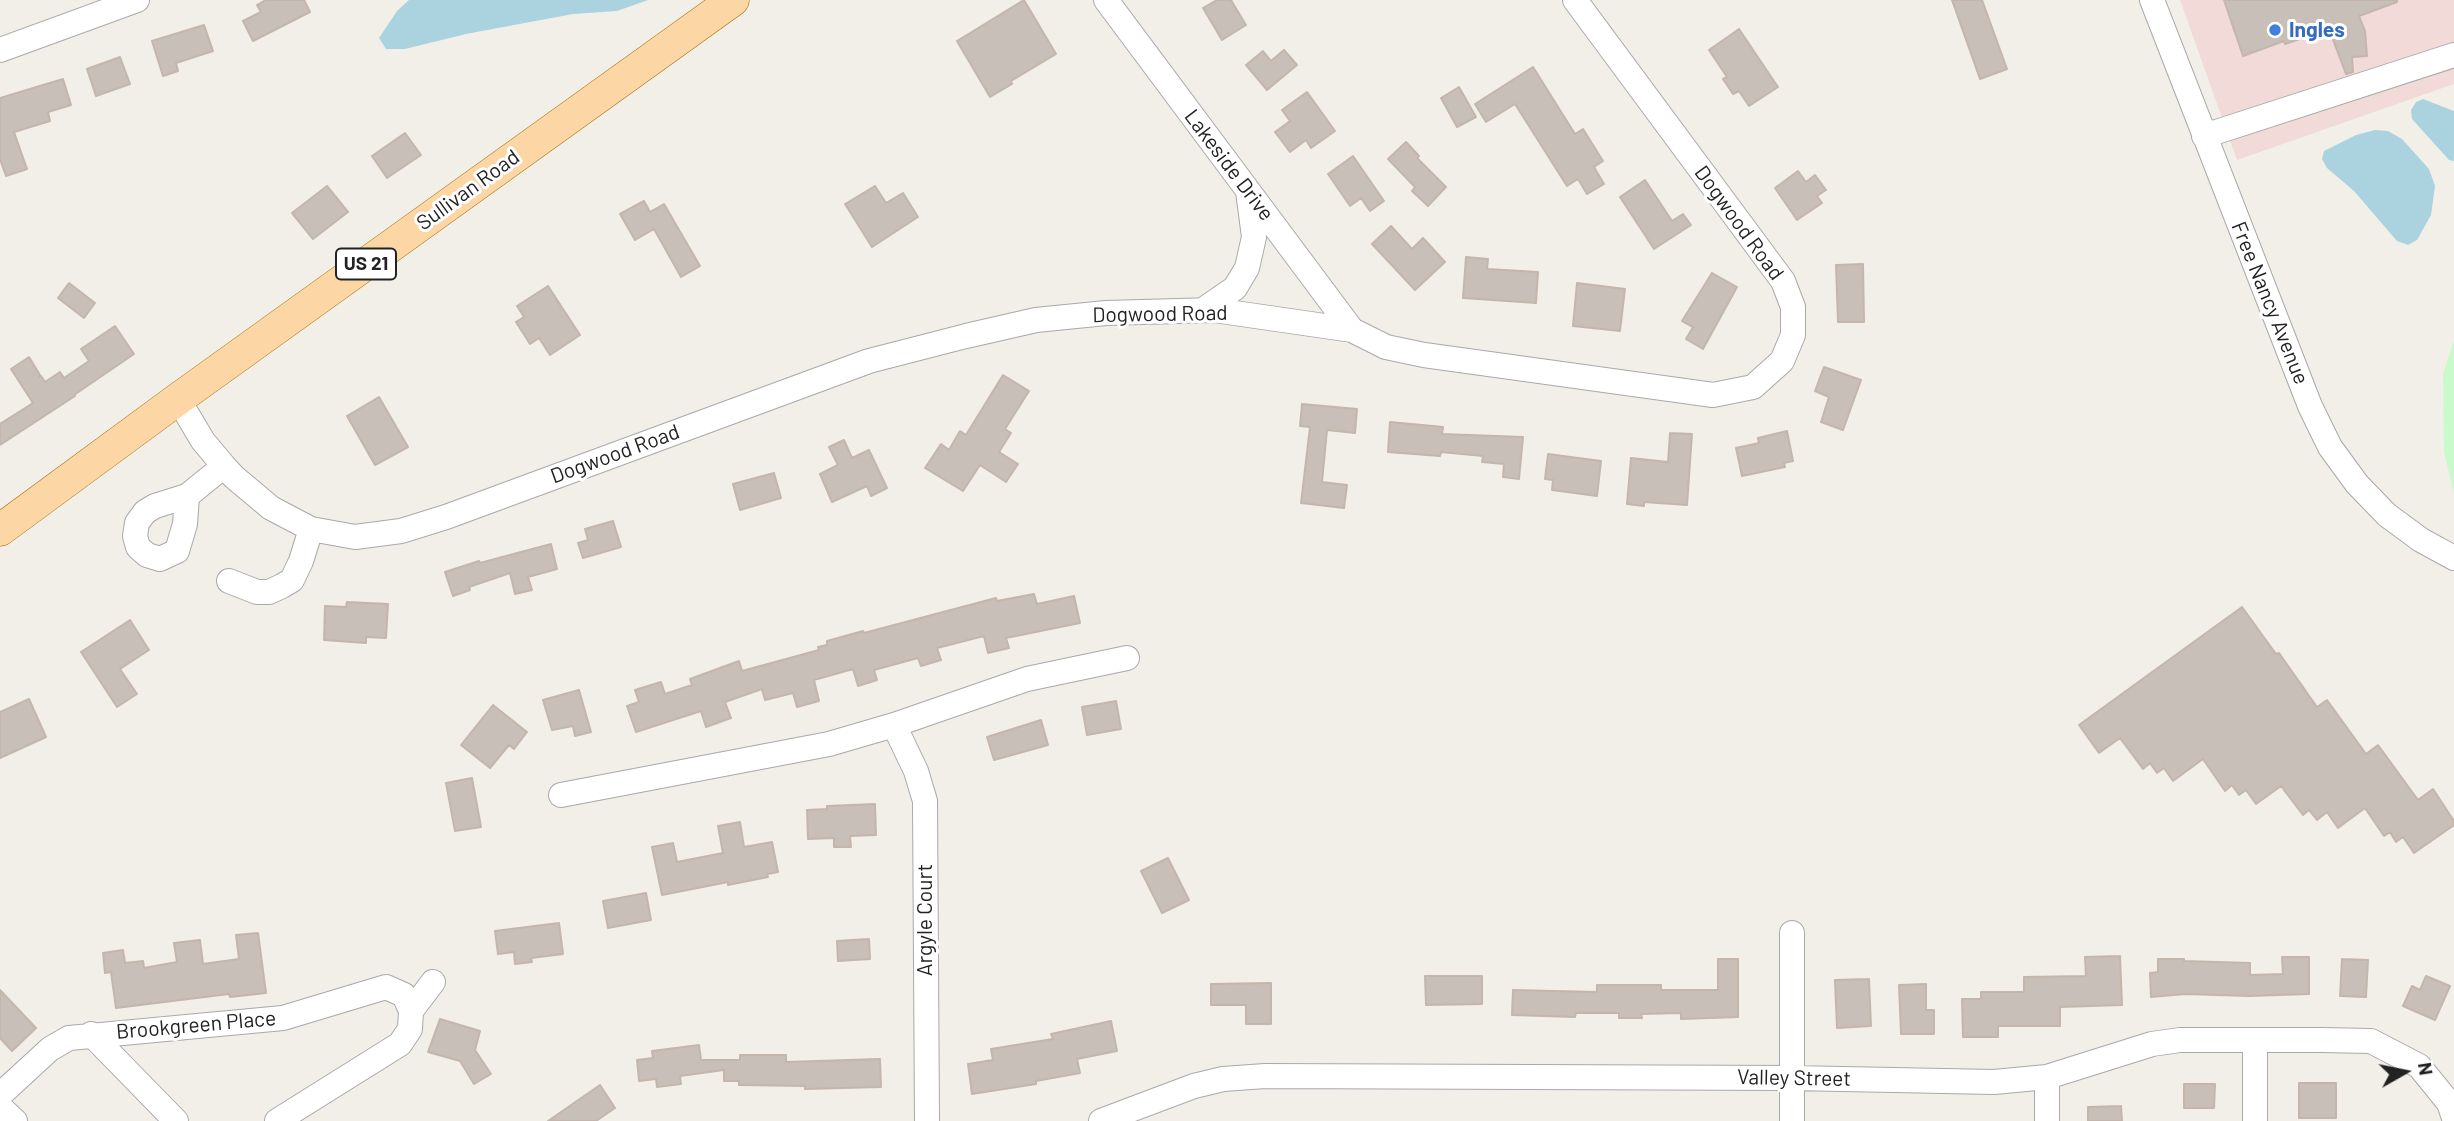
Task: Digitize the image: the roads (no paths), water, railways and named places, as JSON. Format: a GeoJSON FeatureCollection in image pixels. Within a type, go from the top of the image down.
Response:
{"type":"FeatureCollection","features":[{"type":"Feature","properties":{"kind":"main road","name":"Sullivan Road"},"geometry":{"type":"LineString","coordinates":[[0,530],[178,398],[733,0]]}},
{"type":"Feature","properties":{"kind":"street"},"geometry":{"type":"LineString","coordinates":[[0,50],[137,0]]}},
{"type":"Feature","properties":{"kind":"street","name":"Lakeside Drive"},"geometry":{"type":"LineString","coordinates":[[1106,0],[1352,330]]}},
{"type":"Feature","properties":{"kind":"street","name":"Dogwood Road"},"geometry":{"type":"LineString","coordinates":[[178,398],[203,440],[224,466],[271,508],[311,530],[355,537],[401,530],[446,517],[869,362],[1036,320],[1106,313],[1214,310],[1352,330],[1387,347],[1424,355],[1713,394],[1753,387],[1782,361],[1793,335],[1793,307],[1783,281],[1574,0]]}},
{"type":"Feature","properties":{"kind":"street","name":"Free Nancy Avenue"},"geometry":{"type":"LineString","coordinates":[[2152,0],[2310,406],[2330,447],[2357,484],[2387,516],[2421,540],[2454,558]]}},
{"type":"Feature","properties":{"kind":"street"},"geometry":{"type":"LineString","coordinates":[[2204,136],[2454,55]]}},
{"type":"Feature","properties":{"kind":"street"},"geometry":{"type":"LineString","coordinates":[[1203,310],[1235,288],[1247,268],[1254,237],[1248,190]]}},
{"type":"Feature","properties":{"kind":"street"},"geometry":{"type":"LineString","coordinates":[[187,496],[224,466]]}},
{"type":"Feature","properties":{"kind":"street"},"geometry":{"type":"LineString","coordinates":[[229,581],[257,592],[269,592],[292,580],[311,530]]}},
{"type":"Feature","properties":{"kind":"street"},"geometry":{"type":"LineString","coordinates":[[561,795],[829,744],[894,725],[1027,679],[1127,658]]}},
{"type":"Feature","properties":{"kind":"street","name":"Argyle Court"},"geometry":{"type":"LineString","coordinates":[[894,725],[916,771],[925,801],[927,1121]]}},
{"type":"Feature","properties":{"kind":"street"},"geometry":{"type":"LineString","coordinates":[[1792,933],[1792,1121]]}},
{"type":"Feature","properties":{"kind":"street"},"geometry":{"type":"LineString","coordinates":[[277,1121],[400,1044],[410,1029],[411,1011],[433,982]]}},
{"type":"Feature","properties":{"kind":"street","name":"Brookgreen Place"},"geometry":{"type":"LineString","coordinates":[[0,1095],[50,1049],[69,1038],[283,1018],[386,987],[404,995],[411,1011]]}},
{"type":"Feature","properties":{"kind":"street","name":"Brookgreen Place"},"geometry":{"type":"LineString","coordinates":[[91,1034],[176,1121]]}},
{"type":"Feature","properties":{"kind":"street","name":"Valley Street"},"geometry":{"type":"LineString","coordinates":[[1101,1121],[1194,1086],[1223,1079],[1265,1076],[1792,1078],[1994,1082],[2047,1077],[2152,1044],[2180,1040],[2371,1041],[2419,1066],[2449,1103],[2454,1118]]}},
{"type":"Feature","properties":{"kind":"street"},"geometry":{"type":"LineString","coordinates":[[2255,1041],[2255,1121]]}},
{"type":"Feature","properties":{"kind":"street"},"geometry":{"type":"LineString","coordinates":[[2047,1077],[2047,1121]]}},
{"type":"Feature","properties":{"kind":"street"},"geometry":{"type":"LineString","coordinates":[[0,1107],[15,1121]]}},
{"type":"Feature","properties":{"kind":"water"},"geometry":{"type":"Polygon","coordinates":[[[409,0],[648,0],[617,11],[573,14],[466,34],[405,49],[386,49],[379,38],[397,11],[409,0]]]}},
{"type":"Feature","properties":{"kind":"water"},"geometry":{"type":"Polygon","coordinates":[[[2423,99],[2454,111],[2454,161],[2449,160],[2412,119],[2411,110],[2416,102],[2423,99]]]}},
{"type":"Feature","properties":{"kind":"water"},"geometry":{"type":"Polygon","coordinates":[[[2375,130],[2388,131],[2402,139],[2429,169],[2435,186],[2431,215],[2417,240],[2408,245],[2397,241],[2354,191],[2327,168],[2322,159],[2324,151],[2356,135],[2375,130]]]}},
{"type":"Feature","properties":{"kind":"place","name":"Ingles"},"geometry":{"type":"Point","coordinates":[2275,30]}}]}
